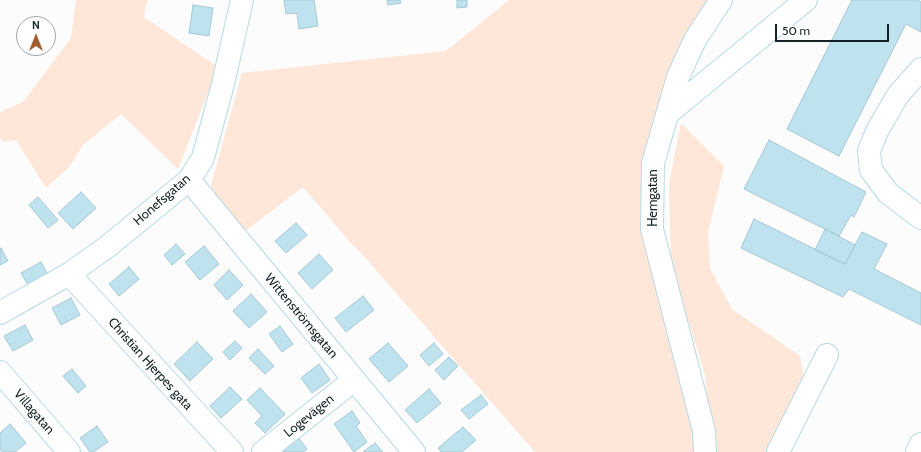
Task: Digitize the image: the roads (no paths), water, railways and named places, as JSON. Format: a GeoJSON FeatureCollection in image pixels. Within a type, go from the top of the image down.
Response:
{"type":"FeatureCollection","features":[{"type":"Feature","properties":{"kind":"street","name":"Honefsgatan"},"geometry":{"type":"LineString","coordinates":[[0,313],[69,274],[107,247],[189,180],[203,158],[223,84],[242,0]]}},
{"type":"Feature","properties":{"kind":"street","name":"Hemgatan"},"geometry":{"type":"LineString","coordinates":[[705,452],[704,431],[652,228],[653,162],[678,77],[695,40],[721,0]]}},
{"type":"Feature","properties":{"kind":"street"},"geometry":{"type":"LineString","coordinates":[[667,114],[806,0]]}},
{"type":"Feature","properties":{"kind":"street"},"geometry":{"type":"LineString","coordinates":[[921,69],[898,96],[877,130],[869,151],[871,170],[888,193],[921,218]]}},
{"type":"Feature","properties":{"kind":"street","name":"Wittenströmsgatan"},"geometry":{"type":"LineString","coordinates":[[189,180],[414,452]]}},
{"type":"Feature","properties":{"kind":"street","name":"Christian Hjerpes gata"},"geometry":{"type":"LineString","coordinates":[[69,274],[232,452]]}},
{"type":"Feature","properties":{"kind":"street"},"geometry":{"type":"LineString","coordinates":[[778,452],[827,355]]}},
{"type":"Feature","properties":{"kind":"street","name":"Villagatan"},"geometry":{"type":"LineString","coordinates":[[0,372],[65,451]]}},
{"type":"Feature","properties":{"kind":"street","name":"Logevägen"},"geometry":{"type":"LineString","coordinates":[[263,452],[354,380]]}},
{"type":"Feature","properties":{"kind":"street"},"geometry":{"type":"LineString","coordinates":[[917,452],[921,444]]}}]}
